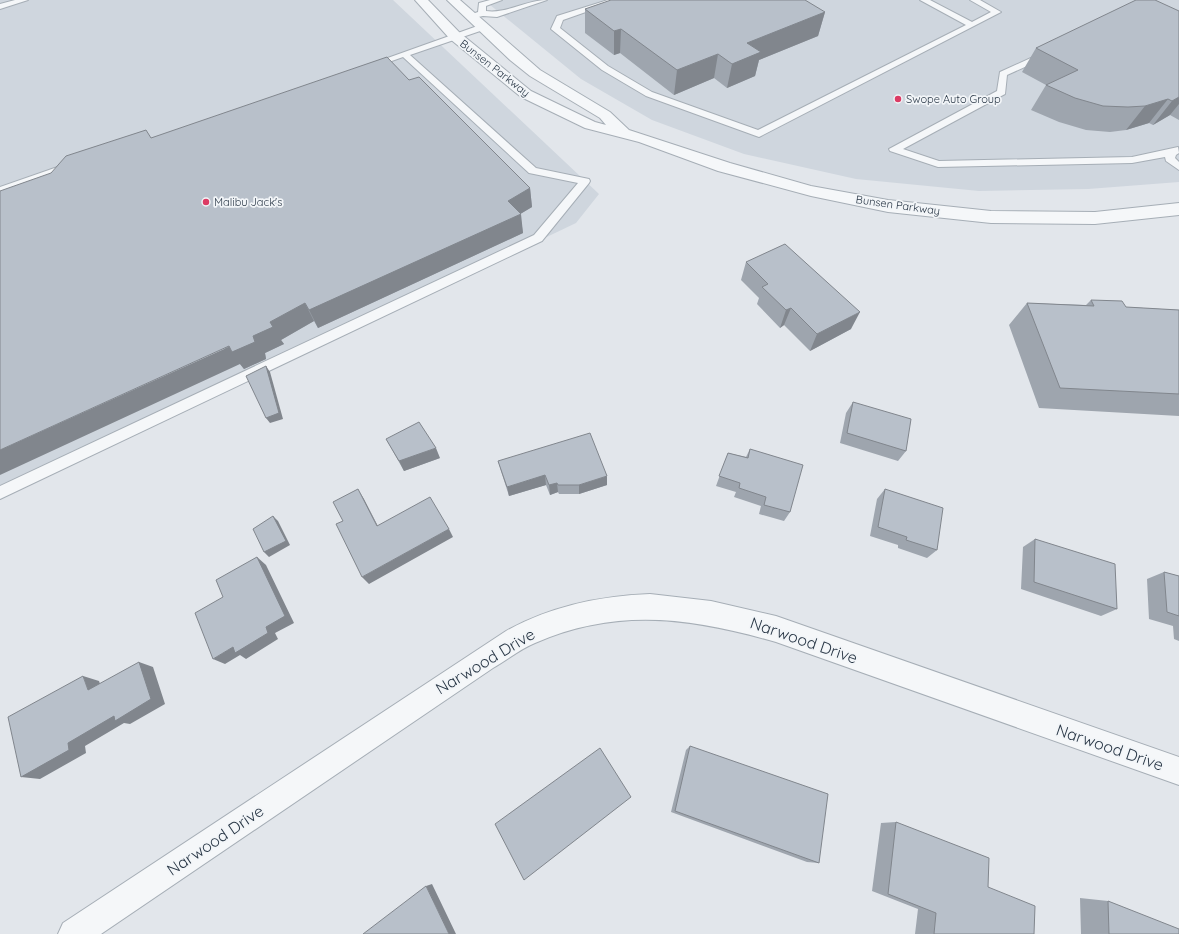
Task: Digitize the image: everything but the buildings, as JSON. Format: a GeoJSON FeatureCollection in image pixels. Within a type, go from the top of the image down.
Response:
{"type":"FeatureCollection","features":[{"type":"Feature","properties":{"kind":"street","name":"Bunsen Parkway"},"geometry":{"type":"LineString","coordinates":[[421,0],[455,36],[526,94],[590,125],[644,139],[724,167],[811,191],[888,206],[1006,217],[1095,218],[1179,209]]}},
{"type":"Feature","properties":{"kind":"street","name":"Bunsen Parkway"},"geometry":{"type":"LineString","coordinates":[[453,0],[479,19],[535,73],[605,115],[626,135]]}},
{"type":"Feature","properties":{"kind":"street","name":"Narwood Drive"},"geometry":{"type":"LineString","coordinates":[[74,934],[484,659],[525,635],[562,619],[601,610],[638,606],[680,607],[731,616],[776,629],[1179,771]]}},
{"type":"Feature","properties":{"kind":"lane"},"geometry":{"type":"LineString","coordinates":[[0,6],[24,0]]}},
{"type":"Feature","properties":{"kind":"lane"},"geometry":{"type":"LineString","coordinates":[[479,19],[482,5],[498,0]]}},
{"type":"Feature","properties":{"kind":"lane"},"geometry":{"type":"LineString","coordinates":[[364,68],[455,36],[479,19],[497,15],[543,0]]}},
{"type":"Feature","properties":{"kind":"lane"},"geometry":{"type":"LineString","coordinates":[[616,0],[560,18],[556,29],[605,68],[648,94],[759,134],[997,12],[974,0]]}},
{"type":"Feature","properties":{"kind":"lane"},"geometry":{"type":"LineString","coordinates":[[924,0],[972,25]]}},
{"type":"Feature","properties":{"kind":"lane"},"geometry":{"type":"LineString","coordinates":[[1052,51],[1003,74],[1002,92],[894,149],[938,164],[1132,160],[1175,151]]}},
{"type":"Feature","properties":{"kind":"lane"},"geometry":{"type":"LineString","coordinates":[[0,493],[538,238],[585,181],[533,171],[404,54]]}},
{"type":"Feature","properties":{"kind":"lane"},"geometry":{"type":"LineString","coordinates":[[1175,151],[1170,159],[1179,167]]}},
{"type":"Feature","properties":{"kind":"lane"},"geometry":{"type":"LineString","coordinates":[[0,191],[81,162]]}},
{"type":"Feature","properties":{"kind":"shaded area"},"geometry":{"type":"Polygon","coordinates":[[[0,0],[393,0],[599,194],[576,223],[0,499],[0,0]]]}},
{"type":"Feature","properties":{"kind":"shaded area","name":"Swope Auto Group"},"geometry":{"type":"Polygon","coordinates":[[[484,0],[1179,0],[1179,182],[1088,189],[979,191],[856,179],[744,154],[652,120],[581,79],[484,0]]]}},
{"type":"Feature","properties":{"kind":"place","name":"Swope Auto Group"},"geometry":{"type":"Point","coordinates":[898,99]}},
{"type":"Feature","properties":{"kind":"place","name":"Malibu Jack's"},"geometry":{"type":"Point","coordinates":[206,202]}}]}
